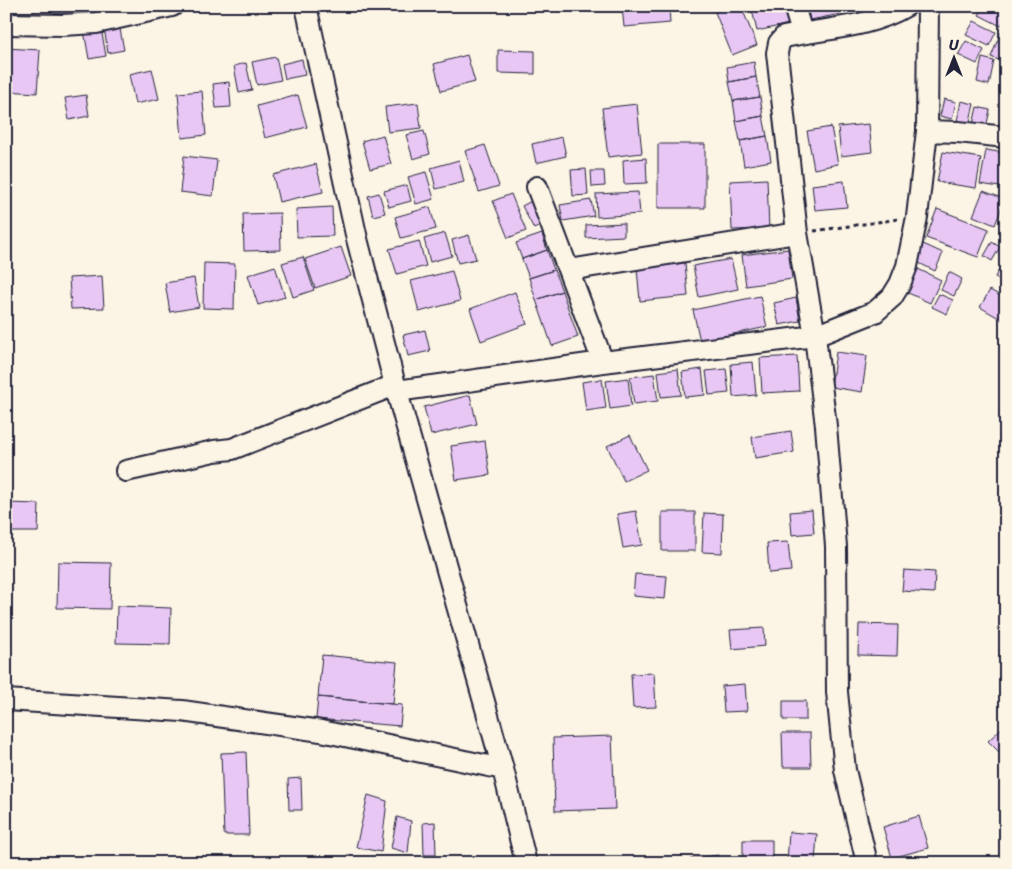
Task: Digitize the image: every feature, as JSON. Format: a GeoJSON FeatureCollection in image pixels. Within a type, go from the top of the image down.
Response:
{"type":"FeatureCollection","features":[{"type":"Feature","properties":{"kind":"street"},"geometry":{"type":"LineString","coordinates":[[6,24],[64,25],[96,23],[172,6]]}},
{"type":"Feature","properties":{"kind":"street"},"geometry":{"type":"LineString","coordinates":[[306,6],[357,239],[396,388],[503,769],[526,863]]}},
{"type":"Feature","properties":{"kind":"street"},"geometry":{"type":"LineString","coordinates":[[794,6],[802,33]]}},
{"type":"Feature","properties":{"kind":"street"},"geometry":{"type":"LineString","coordinates":[[867,863],[845,770],[837,692],[836,546],[826,426],[815,336],[798,233],[776,53],[779,43],[784,37],[879,20],[906,6]]}},
{"type":"Feature","properties":{"kind":"street"},"geometry":{"type":"LineString","coordinates":[[126,471],[214,451],[232,449],[396,388],[815,336],[875,312],[892,297],[907,266],[917,217],[927,131],[928,6]]}},
{"type":"Feature","properties":{"kind":"street"},"geometry":{"type":"LineString","coordinates":[[927,131],[1006,137]]}},
{"type":"Feature","properties":{"kind":"street"},"geometry":{"type":"LineString","coordinates":[[537,187],[602,362]]}},
{"type":"Feature","properties":{"kind":"street"},"geometry":{"type":"LineString","coordinates":[[569,270],[798,233]]}},
{"type":"Feature","properties":{"kind":"street"},"geometry":{"type":"LineString","coordinates":[[6,700],[182,710],[321,731],[503,769]]}},
{"type":"Feature","properties":{"kind":"path"},"geometry":{"type":"LineString","coordinates":[[798,233],[917,217]]}},
{"type":"Feature","properties":{"kind":"building"},"geometry":{"type":"Polygon","coordinates":[[[622,6],[669,6],[670,23],[624,27],[622,6]]]}},
{"type":"Feature","properties":{"kind":"building"},"geometry":{"type":"Polygon","coordinates":[[[729,6],[741,6],[757,45],[732,55],[715,12],[729,6]]]}},
{"type":"Feature","properties":{"kind":"building"},"geometry":{"type":"Polygon","coordinates":[[[767,6],[784,6],[789,24],[757,31],[752,10],[767,6]]]}},
{"type":"Feature","properties":{"kind":"building"},"geometry":{"type":"Polygon","coordinates":[[[807,6],[839,6],[841,14],[810,20],[807,6]]]}},
{"type":"Feature","properties":{"kind":"building"},"geometry":{"type":"Polygon","coordinates":[[[984,6],[1006,6],[1006,16],[1001,26],[979,15],[984,6]]]}},
{"type":"Feature","properties":{"kind":"building"},"geometry":{"type":"Polygon","coordinates":[[[974,21],[996,32],[989,46],[966,35],[974,21]]]}},
{"type":"Feature","properties":{"kind":"building"},"geometry":{"type":"Polygon","coordinates":[[[119,24],[124,50],[108,53],[104,27],[119,24]]]}},
{"type":"Feature","properties":{"kind":"building"},"geometry":{"type":"Polygon","coordinates":[[[101,28],[106,56],[89,59],[84,31],[101,28]]]}},
{"type":"Feature","properties":{"kind":"building"},"geometry":{"type":"Polygon","coordinates":[[[1001,32],[1006,34],[1006,63],[991,57],[1001,32]]]}},
{"type":"Feature","properties":{"kind":"building"},"geometry":{"type":"Polygon","coordinates":[[[966,41],[984,50],[977,64],[958,55],[966,41]]]}},
{"type":"Feature","properties":{"kind":"building"},"geometry":{"type":"Polygon","coordinates":[[[6,48],[40,50],[37,93],[6,91],[6,48]]]}},
{"type":"Feature","properties":{"kind":"building"},"geometry":{"type":"Polygon","coordinates":[[[498,50],[535,51],[535,74],[498,73],[498,50]]]}},
{"type":"Feature","properties":{"kind":"building"},"geometry":{"type":"Polygon","coordinates":[[[467,55],[475,82],[441,91],[434,64],[467,55]]]}},
{"type":"Feature","properties":{"kind":"building"},"geometry":{"type":"Polygon","coordinates":[[[276,57],[281,80],[257,85],[252,62],[276,57]]]}},
{"type":"Feature","properties":{"kind":"building"},"geometry":{"type":"Polygon","coordinates":[[[982,58],[994,61],[989,85],[977,82],[982,58]]]}},
{"type":"Feature","properties":{"kind":"building"},"geometry":{"type":"Polygon","coordinates":[[[302,59],[305,75],[285,79],[282,64],[302,59]]]}},
{"type":"Feature","properties":{"kind":"building"},"geometry":{"type":"Polygon","coordinates":[[[754,62],[756,77],[729,82],[727,67],[754,62]]]}},
{"type":"Feature","properties":{"kind":"building"},"geometry":{"type":"Polygon","coordinates":[[[246,63],[252,90],[239,93],[234,66],[246,63]]]}},
{"type":"Feature","properties":{"kind":"building"},"geometry":{"type":"Polygon","coordinates":[[[152,69],[159,99],[135,104],[129,74],[152,69]]]}},
{"type":"Feature","properties":{"kind":"building"},"geometry":{"type":"Polygon","coordinates":[[[756,77],[760,97],[733,101],[729,82],[756,77]]]}},
{"type":"Feature","properties":{"kind":"building"},"geometry":{"type":"Polygon","coordinates":[[[229,82],[231,107],[216,108],[213,84],[229,82]]]}},
{"type":"Feature","properties":{"kind":"building"},"geometry":{"type":"Polygon","coordinates":[[[202,91],[206,135],[182,138],[178,93],[202,91]]]}},
{"type":"Feature","properties":{"kind":"building"},"geometry":{"type":"Polygon","coordinates":[[[86,95],[89,116],[69,120],[65,98],[86,95]]]}},
{"type":"Feature","properties":{"kind":"building"},"geometry":{"type":"Polygon","coordinates":[[[298,95],[307,127],[265,138],[257,106],[298,95]]]}},
{"type":"Feature","properties":{"kind":"building"},"geometry":{"type":"Polygon","coordinates":[[[760,97],[763,116],[736,121],[733,101],[760,97]]]}},
{"type":"Feature","properties":{"kind":"building"},"geometry":{"type":"Polygon","coordinates":[[[944,99],[956,102],[952,119],[940,116],[944,99]]]}},
{"type":"Feature","properties":{"kind":"building"},"geometry":{"type":"Polygon","coordinates":[[[961,101],[974,104],[968,129],[956,126],[961,101]]]}},
{"type":"Feature","properties":{"kind":"building"},"geometry":{"type":"Polygon","coordinates":[[[418,103],[421,128],[388,132],[385,107],[418,103]]]}},
{"type":"Feature","properties":{"kind":"building"},"geometry":{"type":"Polygon","coordinates":[[[637,104],[642,153],[608,157],[602,108],[637,104]]]}},
{"type":"Feature","properties":{"kind":"building"},"geometry":{"type":"Polygon","coordinates":[[[977,107],[990,110],[985,132],[972,129],[977,107]]]}},
{"type":"Feature","properties":{"kind":"building"},"geometry":{"type":"Polygon","coordinates":[[[763,116],[767,136],[740,141],[736,121],[763,116]]]}},
{"type":"Feature","properties":{"kind":"building"},"geometry":{"type":"Polygon","coordinates":[[[869,124],[872,152],[841,156],[838,127],[869,124]]]}},
{"type":"Feature","properties":{"kind":"building"},"geometry":{"type":"Polygon","coordinates":[[[831,127],[838,164],[814,169],[807,131],[831,127]]]}},
{"type":"Feature","properties":{"kind":"building"},"geometry":{"type":"Polygon","coordinates":[[[424,131],[430,154],[413,159],[406,135],[424,131]]]}},
{"type":"Feature","properties":{"kind":"building"},"geometry":{"type":"Polygon","coordinates":[[[383,135],[391,164],[370,169],[362,141],[383,135]]]}},
{"type":"Feature","properties":{"kind":"building"},"geometry":{"type":"Polygon","coordinates":[[[767,136],[771,161],[744,166],[740,141],[767,136]]]}},
{"type":"Feature","properties":{"kind":"building"},"geometry":{"type":"Polygon","coordinates":[[[562,137],[566,156],[536,163],[532,144],[562,137]]]}},
{"type":"Feature","properties":{"kind":"building"},"geometry":{"type":"Polygon","coordinates":[[[658,144],[705,144],[705,208],[658,208],[658,144]]]}},
{"type":"Feature","properties":{"kind":"building"},"geometry":{"type":"Polygon","coordinates":[[[485,145],[499,186],[479,192],[465,151],[485,145]]]}},
{"type":"Feature","properties":{"kind":"building"},"geometry":{"type":"Polygon","coordinates":[[[986,150],[1006,153],[1006,188],[980,184],[986,150]]]}},
{"type":"Feature","properties":{"kind":"building"},"geometry":{"type":"Polygon","coordinates":[[[943,152],[981,158],[976,188],[937,182],[943,152]]]}},
{"type":"Feature","properties":{"kind":"building"},"geometry":{"type":"Polygon","coordinates":[[[184,156],[217,160],[213,196],[180,192],[184,156]]]}},
{"type":"Feature","properties":{"kind":"building"},"geometry":{"type":"Polygon","coordinates":[[[646,158],[647,183],[624,184],[623,160],[646,158]]]}},
{"type":"Feature","properties":{"kind":"building"},"geometry":{"type":"Polygon","coordinates":[[[459,160],[464,182],[436,189],[431,168],[459,160]]]}},
{"type":"Feature","properties":{"kind":"building"},"geometry":{"type":"Polygon","coordinates":[[[316,164],[323,192],[279,202],[273,175],[316,164]]]}},
{"type":"Feature","properties":{"kind":"building"},"geometry":{"type":"Polygon","coordinates":[[[586,169],[588,195],[573,196],[571,170],[586,169]]]}},
{"type":"Feature","properties":{"kind":"building"},"geometry":{"type":"Polygon","coordinates":[[[591,171],[604,171],[605,186],[592,187],[591,171]]]}},
{"type":"Feature","properties":{"kind":"building"},"geometry":{"type":"Polygon","coordinates":[[[426,172],[434,199],[416,204],[408,177],[426,172]]]}},
{"type":"Feature","properties":{"kind":"building"},"geometry":{"type":"Polygon","coordinates":[[[767,179],[769,229],[732,230],[730,181],[767,179]]]}},
{"type":"Feature","properties":{"kind":"building"},"geometry":{"type":"Polygon","coordinates":[[[844,181],[847,207],[815,210],[812,185],[844,181]]]}},
{"type":"Feature","properties":{"kind":"building"},"geometry":{"type":"Polygon","coordinates":[[[407,185],[411,201],[389,207],[384,191],[407,185]]]}},
{"type":"Feature","properties":{"kind":"building"},"geometry":{"type":"Polygon","coordinates":[[[983,191],[1005,199],[995,225],[973,216],[983,191]]]}},
{"type":"Feature","properties":{"kind":"building"},"geometry":{"type":"Polygon","coordinates":[[[638,192],[640,214],[597,217],[596,194],[638,192]]]}},
{"type":"Feature","properties":{"kind":"building"},"geometry":{"type":"Polygon","coordinates":[[[379,193],[385,213],[373,216],[368,196],[379,193]]]}},
{"type":"Feature","properties":{"kind":"building"},"geometry":{"type":"Polygon","coordinates":[[[511,194],[526,231],[508,238],[493,201],[511,194]]]}},
{"type":"Feature","properties":{"kind":"building"},"geometry":{"type":"Polygon","coordinates":[[[537,198],[549,221],[534,229],[522,206],[537,198]]]}},
{"type":"Feature","properties":{"kind":"building"},"geometry":{"type":"Polygon","coordinates":[[[591,200],[594,216],[563,221],[560,205],[591,200]]]}},
{"type":"Feature","properties":{"kind":"building"},"geometry":{"type":"Polygon","coordinates":[[[332,207],[333,236],[297,237],[296,209],[332,207]]]}},
{"type":"Feature","properties":{"kind":"building"},"geometry":{"type":"Polygon","coordinates":[[[430,207],[436,229],[401,238],[395,217],[430,207]]]}},
{"type":"Feature","properties":{"kind":"building"},"geometry":{"type":"Polygon","coordinates":[[[937,209],[989,229],[978,257],[926,238],[937,209]]]}},
{"type":"Feature","properties":{"kind":"building"},"geometry":{"type":"Polygon","coordinates":[[[280,213],[281,250],[244,251],[243,214],[280,213]]]}},
{"type":"Feature","properties":{"kind":"building"},"geometry":{"type":"Polygon","coordinates":[[[624,223],[624,236],[586,238],[586,225],[624,223]]]}},
{"type":"Feature","properties":{"kind":"building"},"geometry":{"type":"Polygon","coordinates":[[[445,233],[452,256],[430,262],[424,239],[445,233]]]}},
{"type":"Feature","properties":{"kind":"building"},"geometry":{"type":"Polygon","coordinates":[[[542,234],[547,250],[522,259],[516,243],[542,234]]]}},
{"type":"Feature","properties":{"kind":"building"},"geometry":{"type":"Polygon","coordinates":[[[469,235],[476,259],[458,263],[452,240],[469,235]]]}},
{"type":"Feature","properties":{"kind":"building"},"geometry":{"type":"Polygon","coordinates":[[[419,241],[426,266],[397,274],[389,249],[419,241]]]}},
{"type":"Feature","properties":{"kind":"building"},"geometry":{"type":"Polygon","coordinates":[[[992,242],[1000,247],[992,261],[984,256],[992,242]]]}},
{"type":"Feature","properties":{"kind":"building"},"geometry":{"type":"Polygon","coordinates":[[[921,243],[943,253],[935,271],[913,260],[921,243]]]}},
{"type":"Feature","properties":{"kind":"building"},"geometry":{"type":"Polygon","coordinates":[[[341,247],[351,276],[315,288],[305,259],[341,247]]]}},
{"type":"Feature","properties":{"kind":"building"},"geometry":{"type":"Polygon","coordinates":[[[788,249],[792,279],[746,286],[742,255],[788,249]]]}},
{"type":"Feature","properties":{"kind":"building"},"geometry":{"type":"Polygon","coordinates":[[[547,250],[554,270],[529,278],[522,259],[547,250]]]}},
{"type":"Feature","properties":{"kind":"building"},"geometry":{"type":"Polygon","coordinates":[[[303,257],[314,290],[293,297],[282,263],[303,257]]]}},
{"type":"Feature","properties":{"kind":"building"},"geometry":{"type":"Polygon","coordinates":[[[731,259],[738,289],[699,297],[693,266],[731,259]]]}},
{"type":"Feature","properties":{"kind":"building"},"geometry":{"type":"Polygon","coordinates":[[[1004,261],[1006,262],[1006,283],[995,277],[1004,261]]]}},
{"type":"Feature","properties":{"kind":"building"},"geometry":{"type":"Polygon","coordinates":[[[204,263],[235,264],[234,309],[203,308],[204,263]]]}},
{"type":"Feature","properties":{"kind":"building"},"geometry":{"type":"Polygon","coordinates":[[[685,263],[688,296],[640,301],[637,269],[685,263]]]}},
{"type":"Feature","properties":{"kind":"building"},"geometry":{"type":"Polygon","coordinates":[[[275,266],[285,297],[258,305],[248,275],[275,266]]]}},
{"type":"Feature","properties":{"kind":"building"},"geometry":{"type":"Polygon","coordinates":[[[918,269],[941,280],[930,303],[906,292],[918,269]]]}},
{"type":"Feature","properties":{"kind":"building"},"geometry":{"type":"Polygon","coordinates":[[[554,270],[562,291],[536,300],[529,278],[554,270]]]}},
{"type":"Feature","properties":{"kind":"building"},"geometry":{"type":"Polygon","coordinates":[[[452,271],[460,301],[419,312],[411,281],[452,271]]]}},
{"type":"Feature","properties":{"kind":"building"},"geometry":{"type":"Polygon","coordinates":[[[949,272],[962,279],[954,296],[941,290],[949,272]]]}},
{"type":"Feature","properties":{"kind":"building"},"geometry":{"type":"Polygon","coordinates":[[[102,276],[104,308],[71,309],[69,278],[102,276]]]}},
{"type":"Feature","properties":{"kind":"building"},"geometry":{"type":"Polygon","coordinates":[[[194,278],[199,307],[170,312],[165,283],[194,278]]]}},
{"type":"Feature","properties":{"kind":"building"},"geometry":{"type":"Polygon","coordinates":[[[990,290],[1006,299],[1004,321],[980,307],[990,290]]]}},
{"type":"Feature","properties":{"kind":"building"},"geometry":{"type":"Polygon","coordinates":[[[562,291],[578,337],[552,346],[536,300],[562,291]]]}},
{"type":"Feature","properties":{"kind":"building"},"geometry":{"type":"Polygon","coordinates":[[[515,292],[527,324],[481,341],[470,309],[515,292]]]}},
{"type":"Feature","properties":{"kind":"building"},"geometry":{"type":"Polygon","coordinates":[[[939,294],[953,300],[947,314],[932,307],[939,294]]]}},
{"type":"Feature","properties":{"kind":"building"},"geometry":{"type":"Polygon","coordinates":[[[760,296],[767,327],[700,341],[693,310],[760,296]]]}},
{"type":"Feature","properties":{"kind":"building"},"geometry":{"type":"Polygon","coordinates":[[[796,298],[800,321],[779,325],[774,303],[796,298]]]}},
{"type":"Feature","properties":{"kind":"building"},"geometry":{"type":"Polygon","coordinates":[[[425,330],[430,351],[408,356],[403,335],[425,330]]]}},
{"type":"Feature","properties":{"kind":"building"},"geometry":{"type":"Polygon","coordinates":[[[836,352],[867,356],[862,392],[831,387],[836,352]]]}},
{"type":"Feature","properties":{"kind":"building"},"geometry":{"type":"Polygon","coordinates":[[[797,356],[799,391],[762,393],[760,358],[797,356]]]}},
{"type":"Feature","properties":{"kind":"building"},"geometry":{"type":"Polygon","coordinates":[[[753,362],[756,395],[733,397],[731,364],[753,362]]]}},
{"type":"Feature","properties":{"kind":"building"},"geometry":{"type":"Polygon","coordinates":[[[678,369],[681,395],[661,397],[658,372],[678,369]]]}},
{"type":"Feature","properties":{"kind":"building"},"geometry":{"type":"Polygon","coordinates":[[[702,369],[705,395],[685,397],[682,372],[702,369]]]}},
{"type":"Feature","properties":{"kind":"building"},"geometry":{"type":"Polygon","coordinates":[[[726,369],[729,393],[709,395],[706,371],[726,369]]]}},
{"type":"Feature","properties":{"kind":"building"},"geometry":{"type":"Polygon","coordinates":[[[654,374],[658,401],[634,404],[630,377],[654,374]]]}},
{"type":"Feature","properties":{"kind":"building"},"geometry":{"type":"Polygon","coordinates":[[[628,378],[631,406],[610,409],[606,381],[628,378]]]}},
{"type":"Feature","properties":{"kind":"building"},"geometry":{"type":"Polygon","coordinates":[[[602,379],[606,408],[586,411],[582,382],[602,379]]]}},
{"type":"Feature","properties":{"kind":"building"},"geometry":{"type":"Polygon","coordinates":[[[470,395],[477,424],[431,435],[424,407],[470,395]]]}},
{"type":"Feature","properties":{"kind":"building"},"geometry":{"type":"Polygon","coordinates":[[[791,431],[794,452],[755,458],[752,437],[791,431]]]}},
{"type":"Feature","properties":{"kind":"building"},"geometry":{"type":"Polygon","coordinates":[[[630,435],[647,470],[624,481],[607,446],[630,435]]]}},
{"type":"Feature","properties":{"kind":"building"},"geometry":{"type":"Polygon","coordinates":[[[485,441],[490,475],[456,480],[451,446],[485,441]]]}},
{"type":"Feature","properties":{"kind":"building"},"geometry":{"type":"Polygon","coordinates":[[[6,503],[39,504],[38,532],[6,532],[6,503]]]}},
{"type":"Feature","properties":{"kind":"building"},"geometry":{"type":"Polygon","coordinates":[[[812,510],[814,533],[792,535],[790,512],[812,510]]]}},
{"type":"Feature","properties":{"kind":"building"},"geometry":{"type":"Polygon","coordinates":[[[636,511],[642,545],[623,548],[617,514],[636,511]]]}},
{"type":"Feature","properties":{"kind":"building"},"geometry":{"type":"Polygon","coordinates":[[[662,512],[695,512],[695,551],[662,551],[662,512]]]}},
{"type":"Feature","properties":{"kind":"building"},"geometry":{"type":"Polygon","coordinates":[[[704,513],[723,514],[722,553],[702,552],[704,513]]]}},
{"type":"Feature","properties":{"kind":"building"},"geometry":{"type":"Polygon","coordinates":[[[788,542],[791,571],[769,573],[767,543],[788,542]]]}},
{"type":"Feature","properties":{"kind":"building"},"geometry":{"type":"Polygon","coordinates":[[[58,562],[111,563],[110,609],[57,608],[58,562]]]}},
{"type":"Feature","properties":{"kind":"building"},"geometry":{"type":"Polygon","coordinates":[[[904,570],[935,572],[934,593],[902,591],[904,570]]]}},
{"type":"Feature","properties":{"kind":"building"},"geometry":{"type":"Polygon","coordinates":[[[635,574],[667,576],[665,599],[633,596],[635,574]]]}},
{"type":"Feature","properties":{"kind":"building"},"geometry":{"type":"Polygon","coordinates":[[[117,606],[171,608],[170,644],[116,643],[117,606]]]}},
{"type":"Feature","properties":{"kind":"building"},"geometry":{"type":"Polygon","coordinates":[[[859,624],[898,625],[897,656],[858,655],[859,624]]]}},
{"type":"Feature","properties":{"kind":"building"},"geometry":{"type":"Polygon","coordinates":[[[764,628],[765,646],[732,649],[730,630],[764,628]]]}},
{"type":"Feature","properties":{"kind":"building"},"geometry":{"type":"Polygon","coordinates":[[[322,655],[397,662],[393,704],[318,697],[322,655]]]}},
{"type":"Feature","properties":{"kind":"building"},"geometry":{"type":"Polygon","coordinates":[[[654,673],[656,707],[633,708],[631,674],[654,673]]]}},
{"type":"Feature","properties":{"kind":"building"},"geometry":{"type":"Polygon","coordinates":[[[745,684],[747,711],[724,712],[722,686],[745,684]]]}},
{"type":"Feature","properties":{"kind":"building"},"geometry":{"type":"Polygon","coordinates":[[[318,697],[402,705],[400,726],[316,719],[318,697]]]}},
{"type":"Feature","properties":{"kind":"building"},"geometry":{"type":"Polygon","coordinates":[[[783,701],[806,701],[806,720],[783,720],[783,701]]]}},
{"type":"Feature","properties":{"kind":"building"},"geometry":{"type":"Polygon","coordinates":[[[1006,724],[1006,759],[988,741],[1006,724]]]}},
{"type":"Feature","properties":{"kind":"building"},"geometry":{"type":"Polygon","coordinates":[[[782,733],[810,733],[811,767],[783,767],[782,733]]]}},
{"type":"Feature","properties":{"kind":"building"},"geometry":{"type":"Polygon","coordinates":[[[612,736],[615,809],[555,811],[553,738],[612,736]]]}},
{"type":"Feature","properties":{"kind":"building"},"geometry":{"type":"Polygon","coordinates":[[[246,752],[249,835],[224,835],[221,753],[246,752]]]}},
{"type":"Feature","properties":{"kind":"building"},"geometry":{"type":"Polygon","coordinates":[[[301,778],[302,810],[289,810],[288,779],[301,778]]]}},
{"type":"Feature","properties":{"kind":"building"},"geometry":{"type":"Polygon","coordinates":[[[368,795],[387,801],[381,852],[356,847],[368,795]]]}},
{"type":"Feature","properties":{"kind":"building"},"geometry":{"type":"Polygon","coordinates":[[[919,816],[928,848],[892,858],[883,827],[919,816]]]}},
{"type":"Feature","properties":{"kind":"building"},"geometry":{"type":"Polygon","coordinates":[[[397,817],[411,821],[408,853],[391,848],[397,817]]]}},
{"type":"Feature","properties":{"kind":"building"},"geometry":{"type":"Polygon","coordinates":[[[435,822],[436,855],[424,855],[423,823],[435,822]]]}},
{"type":"Feature","properties":{"kind":"building"},"geometry":{"type":"Polygon","coordinates":[[[789,832],[817,834],[815,863],[787,863],[789,832]]]}},
{"type":"Feature","properties":{"kind":"building"},"geometry":{"type":"Polygon","coordinates":[[[743,840],[772,840],[772,860],[743,860],[743,840]]]}},
{"type":"Feature","properties":{"kind":"building"},"geometry":{"type":"Polygon","coordinates":[[[719,855],[720,863],[691,863],[690,859],[719,855]]]}},
{"type":"Feature","properties":{"kind":"building"},"geometry":{"type":"Polygon","coordinates":[[[303,858],[334,862],[334,863],[302,863],[303,858]]]}},
{"type":"Feature","properties":{"kind":"building"},"geometry":{"type":"Polygon","coordinates":[[[371,860],[371,863],[334,863],[334,862],[371,860]]]}}]}
